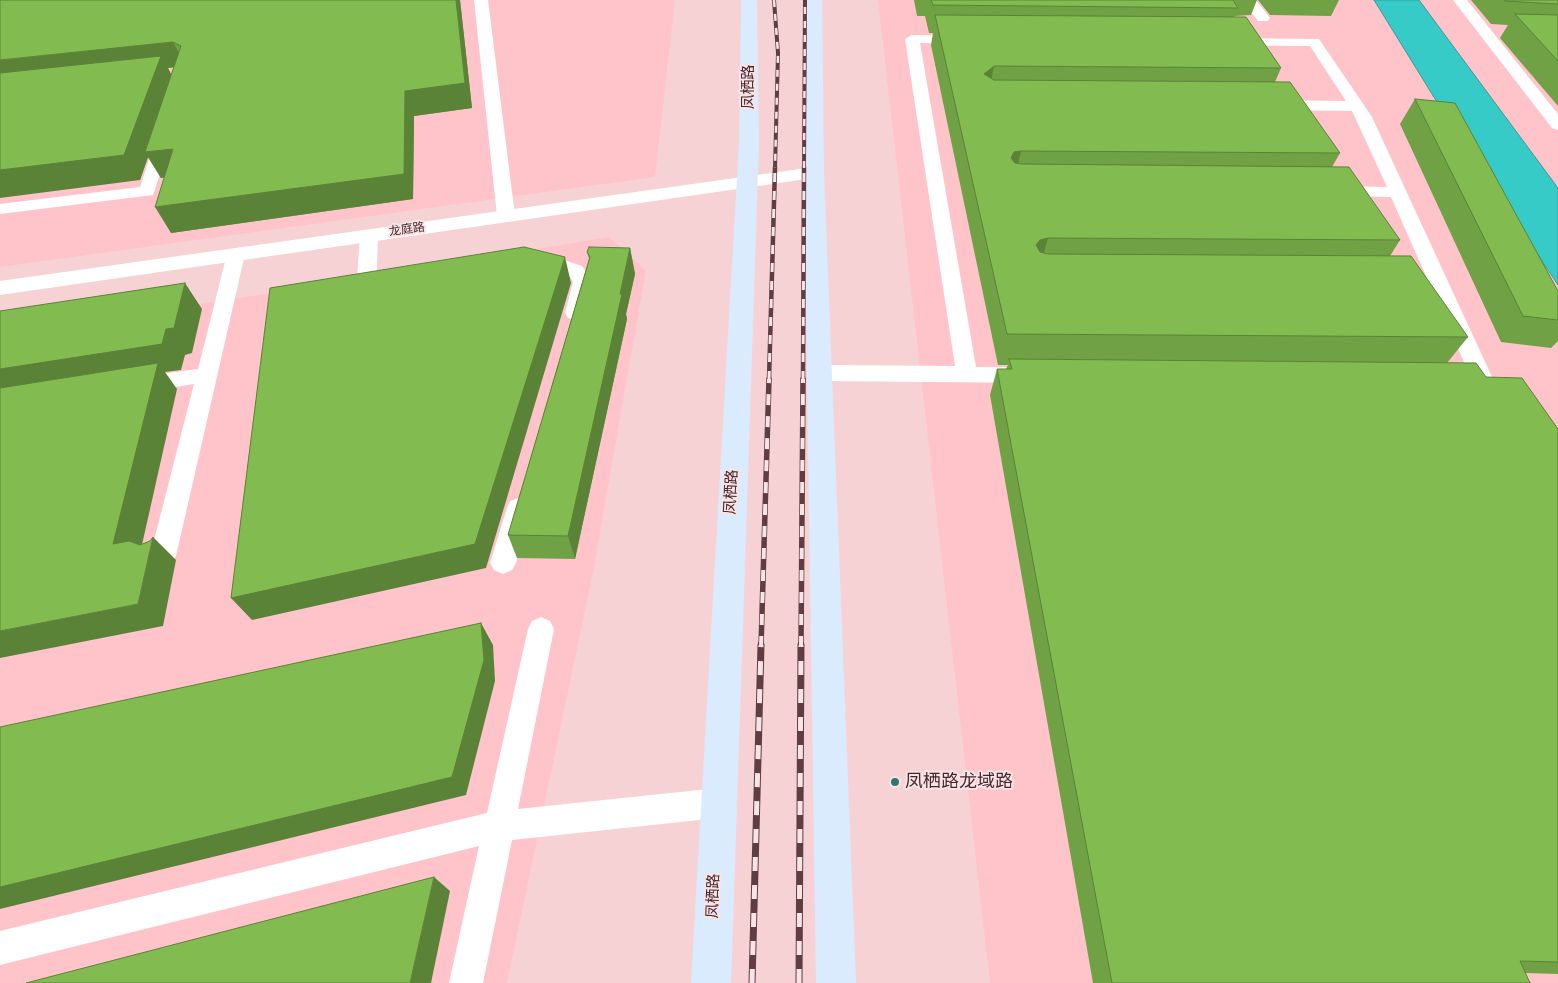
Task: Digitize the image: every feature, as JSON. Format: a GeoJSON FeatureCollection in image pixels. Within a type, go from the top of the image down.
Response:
{"type":"FeatureCollection","features":[{"type":"Feature","properties":{"kind":"main road","name":"凤栖路"},"geometry":{"type":"LineString","coordinates":[[710,983],[749,142],[748,0]]}},
{"type":"Feature","properties":{"kind":"main road"},"geometry":{"type":"LineString","coordinates":[[814,0],[814,173],[836,983]]}},
{"type":"Feature","properties":{"kind":"street","name":"龙庭路"},"geometry":{"type":"LineString","coordinates":[[0,288],[814,173]]}},
{"type":"Feature","properties":{"kind":"lane"},"geometry":{"type":"LineString","coordinates":[[481,0],[506,216]]}},
{"type":"Feature","properties":{"kind":"lane"},"geometry":{"type":"LineString","coordinates":[[1249,0],[1263,18]]}},
{"type":"Feature","properties":{"kind":"lane"},"geometry":{"type":"LineString","coordinates":[[1460,0],[1558,125]]}},
{"type":"Feature","properties":{"kind":"lane"},"geometry":{"type":"LineString","coordinates":[[1484,30],[1502,31]]}},
{"type":"Feature","properties":{"kind":"lane"},"geometry":{"type":"LineString","coordinates":[[819,373],[1482,379],[1364,117],[1314,42],[912,39],[967,374]]}},
{"type":"Feature","properties":{"kind":"lane"},"geometry":{"type":"LineString","coordinates":[[1257,105],[1356,106]]}},
{"type":"Feature","properties":{"kind":"lane"},"geometry":{"type":"LineString","coordinates":[[0,209],[147,191],[168,127]]}},
{"type":"Feature","properties":{"kind":"lane"},"geometry":{"type":"LineString","coordinates":[[1319,191],[1398,192]]}},
{"type":"Feature","properties":{"kind":"lane"},"geometry":{"type":"LineString","coordinates":[[366,291],[369,236]]}},
{"type":"Feature","properties":{"kind":"lane"},"geometry":{"type":"LineString","coordinates":[[163,556],[236,254]]}},
{"type":"Feature","properties":{"kind":"lane"},"geometry":{"type":"LineString","coordinates":[[520,265],[555,263],[574,270],[583,282],[571,328]]}},
{"type":"Feature","properties":{"kind":"lane"},"geometry":{"type":"LineString","coordinates":[[1418,280],[1438,280]]}},
{"type":"Feature","properties":{"kind":"lane"},"geometry":{"type":"LineString","coordinates":[[118,388],[206,375]]}},
{"type":"Feature","properties":{"kind":"lane"},"geometry":{"type":"LineString","coordinates":[[503,563],[525,488]]}},
{"type":"Feature","properties":{"kind":"lane"},"geometry":{"type":"LineString","coordinates":[[466,983],[541,628]]}},
{"type":"Feature","properties":{"kind":"lane"},"geometry":{"type":"LineString","coordinates":[[0,948],[498,826],[718,803]]}},
{"type":"Feature","properties":{"kind":"shaded area"},"geometry":{"type":"Polygon","coordinates":[[[0,0],[675,0],[655,177],[0,267],[0,0]]]}},
{"type":"Feature","properties":{"kind":"shaded area"},"geometry":{"type":"Polygon","coordinates":[[[878,0],[1374,0],[1558,282],[1558,983],[990,983],[878,0]]]}},
{"type":"Feature","properties":{"kind":"shaded area"},"geometry":{"type":"Polygon","coordinates":[[[1419,0],[1558,0],[1558,188],[1419,0]]]}},
{"type":"Feature","properties":{"kind":"shaded area"},"geometry":{"type":"Polygon","coordinates":[[[609,237],[646,270],[593,572],[507,983],[0,983],[0,333],[259,295],[609,237]]]}},
{"type":"Feature","properties":{"kind":"water"},"geometry":{"type":"Polygon","coordinates":[[[1374,0],[1419,0],[1558,188],[1558,285],[1445,115],[1374,0]]]}},
{"type":"Feature","properties":{"kind":"building"},"geometry":{"type":"Polygon","coordinates":[[[0,0],[456,0],[465,83],[405,91],[404,174],[155,207],[173,149],[145,152],[181,46],[173,42],[0,60],[0,0]]]}},
{"type":"Feature","properties":{"kind":"building"},"geometry":{"type":"Polygon","coordinates":[[[931,0],[1233,0],[1238,8],[933,5],[931,0]]]}},
{"type":"Feature","properties":{"kind":"building"},"geometry":{"type":"Polygon","coordinates":[[[1558,0],[1558,4],[1505,1],[1558,0]]]}},
{"type":"Feature","properties":{"kind":"building"},"geometry":{"type":"Polygon","coordinates":[[[1515,14],[1558,15],[1558,61],[1515,14]]]}},
{"type":"Feature","properties":{"kind":"building"},"geometry":{"type":"Polygon","coordinates":[[[935,15],[1246,17],[1281,68],[994,66],[984,74],[994,80],[1290,82],[1340,153],[1021,151],[1014,152],[1011,158],[1015,163],[1022,164],[1349,167],[1400,240],[1048,238],[1040,240],[1036,245],[1040,252],[1048,254],[1411,256],[1468,337],[1007,334],[935,15]]]}},
{"type":"Feature","properties":{"kind":"building"},"geometry":{"type":"Polygon","coordinates":[[[161,56],[124,155],[0,170],[0,73],[161,56]]]}},
{"type":"Feature","properties":{"kind":"building"},"geometry":{"type":"Polygon","coordinates":[[[1415,99],[1455,103],[1558,291],[1558,320],[1523,316],[1415,99]]]}},
{"type":"Feature","properties":{"kind":"building"},"geometry":{"type":"Polygon","coordinates":[[[524,247],[565,257],[475,544],[231,598],[270,288],[524,247]]]}},
{"type":"Feature","properties":{"kind":"building"},"geometry":{"type":"Polygon","coordinates":[[[589,247],[630,248],[620,294],[622,294],[568,536],[508,535],[590,257],[587,252],[589,247]]]}},
{"type":"Feature","properties":{"kind":"building"},"geometry":{"type":"Polygon","coordinates":[[[185,283],[174,328],[166,329],[162,344],[0,369],[0,311],[185,283]]]}},
{"type":"Feature","properties":{"kind":"building"},"geometry":{"type":"Polygon","coordinates":[[[1009,359],[1476,363],[1486,377],[1522,378],[1558,429],[1558,962],[1520,961],[1530,983],[1112,983],[997,369],[1012,369],[1009,359]]]}},
{"type":"Feature","properties":{"kind":"building"},"geometry":{"type":"Polygon","coordinates":[[[158,363],[113,544],[129,541],[140,545],[150,541],[153,537],[138,604],[0,631],[0,388],[158,363]]]}},
{"type":"Feature","properties":{"kind":"building"},"geometry":{"type":"Polygon","coordinates":[[[481,623],[484,660],[452,777],[0,887],[0,727],[481,623]]]}},
{"type":"Feature","properties":{"kind":"building"},"geometry":{"type":"Polygon","coordinates":[[[434,877],[410,983],[26,983],[434,877]]]}},
{"type":"Feature","properties":{"kind":"railway"},"geometry":{"type":"LineString","coordinates":[[774,0],[778,53],[775,168]]}},
{"type":"Feature","properties":{"kind":"railway"},"geometry":{"type":"LineString","coordinates":[[804,168],[805,0]]}},
{"type":"Feature","properties":{"kind":"railway"},"geometry":{"type":"LineString","coordinates":[[769,380],[775,167]]}},
{"type":"Feature","properties":{"kind":"railway"},"geometry":{"type":"LineString","coordinates":[[803,380],[804,167]]}},
{"type":"Feature","properties":{"kind":"railway"},"geometry":{"type":"LineString","coordinates":[[761,647],[769,379]]}},
{"type":"Feature","properties":{"kind":"railway"},"geometry":{"type":"LineString","coordinates":[[801,647],[803,379]]}},
{"type":"Feature","properties":{"kind":"railway"},"geometry":{"type":"LineString","coordinates":[[752,983],[761,645]]}},
{"type":"Feature","properties":{"kind":"railway"},"geometry":{"type":"LineString","coordinates":[[799,983],[801,645]]}},
{"type":"Feature","properties":{"kind":"place","name":"凤栖路龙域路"},"geometry":{"type":"Point","coordinates":[895,782]}}]}
